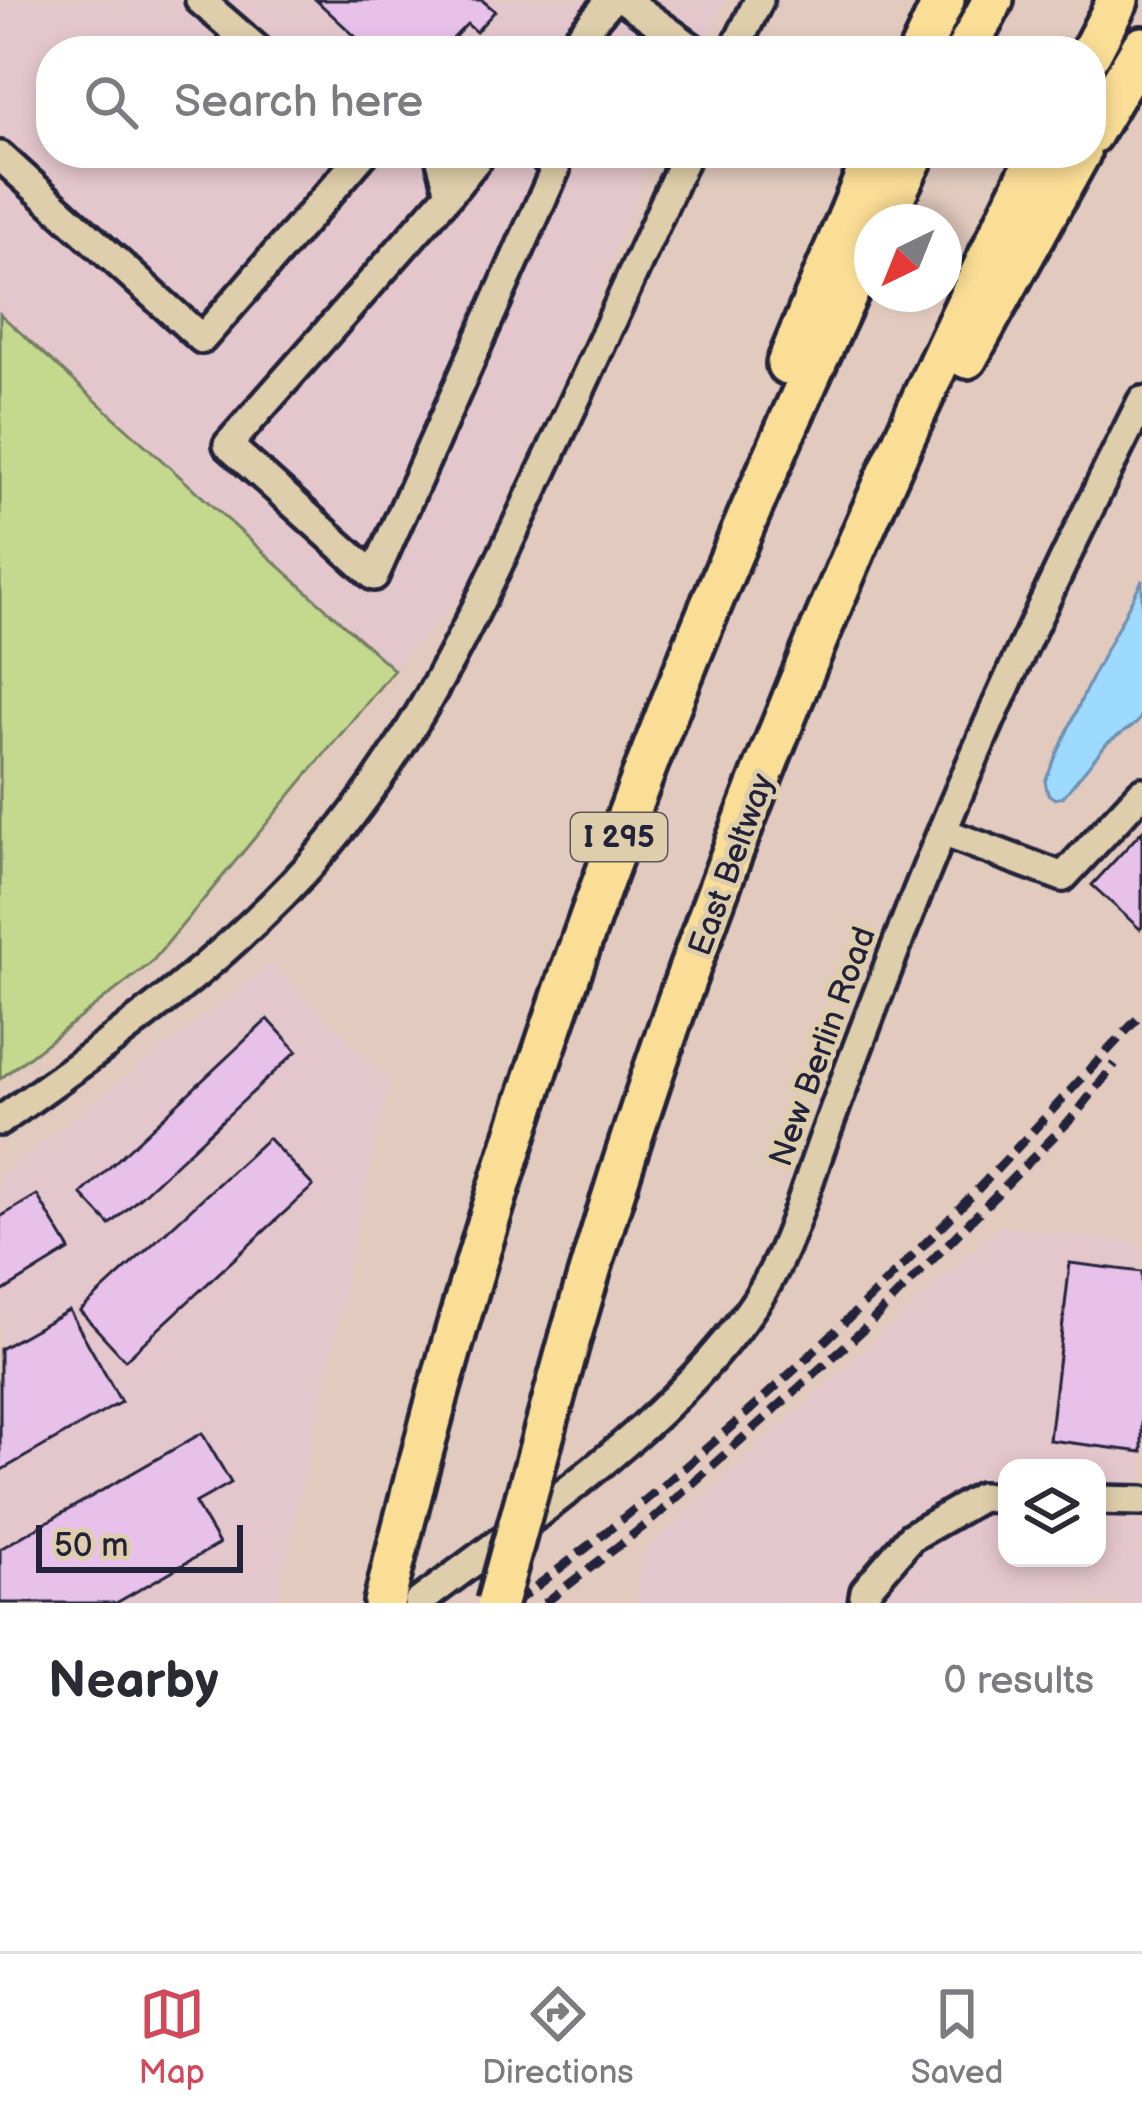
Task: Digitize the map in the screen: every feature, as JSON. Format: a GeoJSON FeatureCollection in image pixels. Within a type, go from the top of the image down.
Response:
{"type":"FeatureCollection","features":[{"type":"Feature","properties":{"kind":"highway"},"geometry":{"type":"LineString","coordinates":[[927,36],[944,0]]}},
{"type":"Feature","properties":{"kind":"highway"},"geometry":{"type":"LineString","coordinates":[[974,36],[993,0]]}},
{"type":"Feature","properties":{"kind":"highway"},"geometry":{"type":"LineString","coordinates":[[1099,36],[1118,0]]}},
{"type":"Feature","properties":{"kind":"highway"},"geometry":{"type":"LineString","coordinates":[[1106,108],[1142,47]]}},
{"type":"Feature","properties":{"kind":"highway"},"geometry":{"type":"LineString","coordinates":[[680,682],[727,528],[868,168]]}},
{"type":"Feature","properties":{"kind":"highway"},"geometry":{"type":"LineString","coordinates":[[891,204],[908,168]]}},
{"type":"Feature","properties":{"kind":"highway","name":"East Beltway"},"geometry":{"type":"LineString","coordinates":[[496,1603],[571,1336],[677,1004],[748,812],[905,433],[1032,168]]}},
{"type":"Feature","properties":{"kind":"highway"},"geometry":{"type":"LineString","coordinates":[[834,598],[1072,168]]}},
{"type":"Feature","properties":{"kind":"highway","name":"I 295"},"geometry":{"type":"LineString","coordinates":[[384,1603],[421,1454],[483,1243],[608,866],[795,407],[854,281]]}},
{"type":"Feature","properties":{"kind":"street"},"geometry":{"type":"LineString","coordinates":[[200,0],[242,36]]}},
{"type":"Feature","properties":{"kind":"street"},"geometry":{"type":"LineString","coordinates":[[580,36],[611,0]]}},
{"type":"Feature","properties":{"kind":"street"},"geometry":{"type":"LineString","coordinates":[[625,0],[675,36]]}},
{"type":"Feature","properties":{"kind":"street"},"geometry":{"type":"LineString","coordinates":[[741,36],[759,0]]}},
{"type":"Feature","properties":{"kind":"street"},"geometry":{"type":"LineString","coordinates":[[0,156],[202,339],[351,168]]}},
{"type":"Feature","properties":{"kind":"street"},"geometry":{"type":"LineString","coordinates":[[443,168],[450,193]]}},
{"type":"Feature","properties":{"kind":"street"},"geometry":{"type":"LineString","coordinates":[[470,168],[228,445],[374,576],[553,168]]}},
{"type":"Feature","properties":{"kind":"street"},"geometry":{"type":"LineString","coordinates":[[0,1121],[190,982],[267,911],[368,795],[462,641],[680,168]]}},
{"type":"Feature","properties":{"kind":"street","name":"New Berlin Road"},"geometry":{"type":"LineString","coordinates":[[418,1603],[646,1424],[700,1374],[753,1306],[785,1249],[832,1116],[993,712],[1142,401]]}},
{"type":"Feature","properties":{"kind":"street"},"geometry":{"type":"LineString","coordinates":[[943,832],[1063,877],[1142,793]]}},
{"type":"Feature","properties":{"kind":"street"},"geometry":{"type":"LineString","coordinates":[[862,1603],[865,1591],[911,1537],[981,1497],[998,1498]]}},
{"type":"Feature","properties":{"kind":"street"},"geometry":{"type":"LineString","coordinates":[[1106,1500],[1142,1501]]}},
{"type":"Feature","properties":{"kind":"shaded area"},"geometry":{"type":"Polygon","coordinates":[[[0,0],[726,0],[708,36],[36,36],[36,168],[647,168],[588,320],[466,589],[394,670],[0,314],[0,0]]]}},
{"type":"Feature","properties":{"kind":"shaded area"},"geometry":{"type":"Polygon","coordinates":[[[272,963],[389,1082],[277,1603],[0,1603],[0,1175],[272,963]]]}},
{"type":"Feature","properties":{"kind":"shaded area"},"geometry":{"type":"Polygon","coordinates":[[[1000,1226],[1142,1244],[1142,1603],[635,1603],[645,1551],[1000,1226]]]}},
{"type":"Feature","properties":{"kind":"green space"},"geometry":{"type":"Polygon","coordinates":[[[0,314],[394,670],[151,963],[0,1079],[0,314]]]}},
{"type":"Feature","properties":{"kind":"water"},"geometry":{"type":"Polygon","coordinates":[[[1142,580],[1142,715],[1107,743],[1063,797],[1055,799],[1048,794],[1045,781],[1142,580]]]}},
{"type":"Feature","properties":{"kind":"building"},"geometry":{"type":"Polygon","coordinates":[[[316,0],[482,0],[495,11],[476,32],[467,24],[455,36],[355,36],[316,0]]]}},
{"type":"Feature","properties":{"kind":"building"},"geometry":{"type":"Polygon","coordinates":[[[1142,831],[1142,927],[1140,929],[1092,885],[1142,831]]]}},
{"type":"Feature","properties":{"kind":"building"},"geometry":{"type":"Polygon","coordinates":[[[268,1019],[297,1051],[110,1225],[81,1194],[268,1019]]]}},
{"type":"Feature","properties":{"kind":"building"},"geometry":{"type":"Polygon","coordinates":[[[268,1138],[313,1186],[125,1360],[80,1311],[268,1138]]]}},
{"type":"Feature","properties":{"kind":"building"},"geometry":{"type":"Polygon","coordinates":[[[37,1195],[70,1250],[0,1293],[0,1217],[37,1195]]]}},
{"type":"Feature","properties":{"kind":"building"},"geometry":{"type":"Polygon","coordinates":[[[1070,1263],[1142,1272],[1142,1452],[1049,1440],[1070,1263]]]}},
{"type":"Feature","properties":{"kind":"building"},"geometry":{"type":"Polygon","coordinates":[[[69,1310],[121,1402],[0,1471],[0,1349],[69,1310]]]}},
{"type":"Feature","properties":{"kind":"building"},"geometry":{"type":"Polygon","coordinates":[[[202,1433],[231,1483],[195,1503],[219,1544],[116,1603],[0,1603],[0,1549],[202,1433]]]}},
{"type":"Feature","properties":{"kind":"railway"},"geometry":{"type":"LineString","coordinates":[[514,1603],[704,1451],[794,1370],[948,1220],[1142,1014]]}},
{"type":"Feature","properties":{"kind":"railway"},"geometry":{"type":"LineString","coordinates":[[545,1603],[653,1519],[864,1329],[1075,1115],[1115,1064]]}}]}
